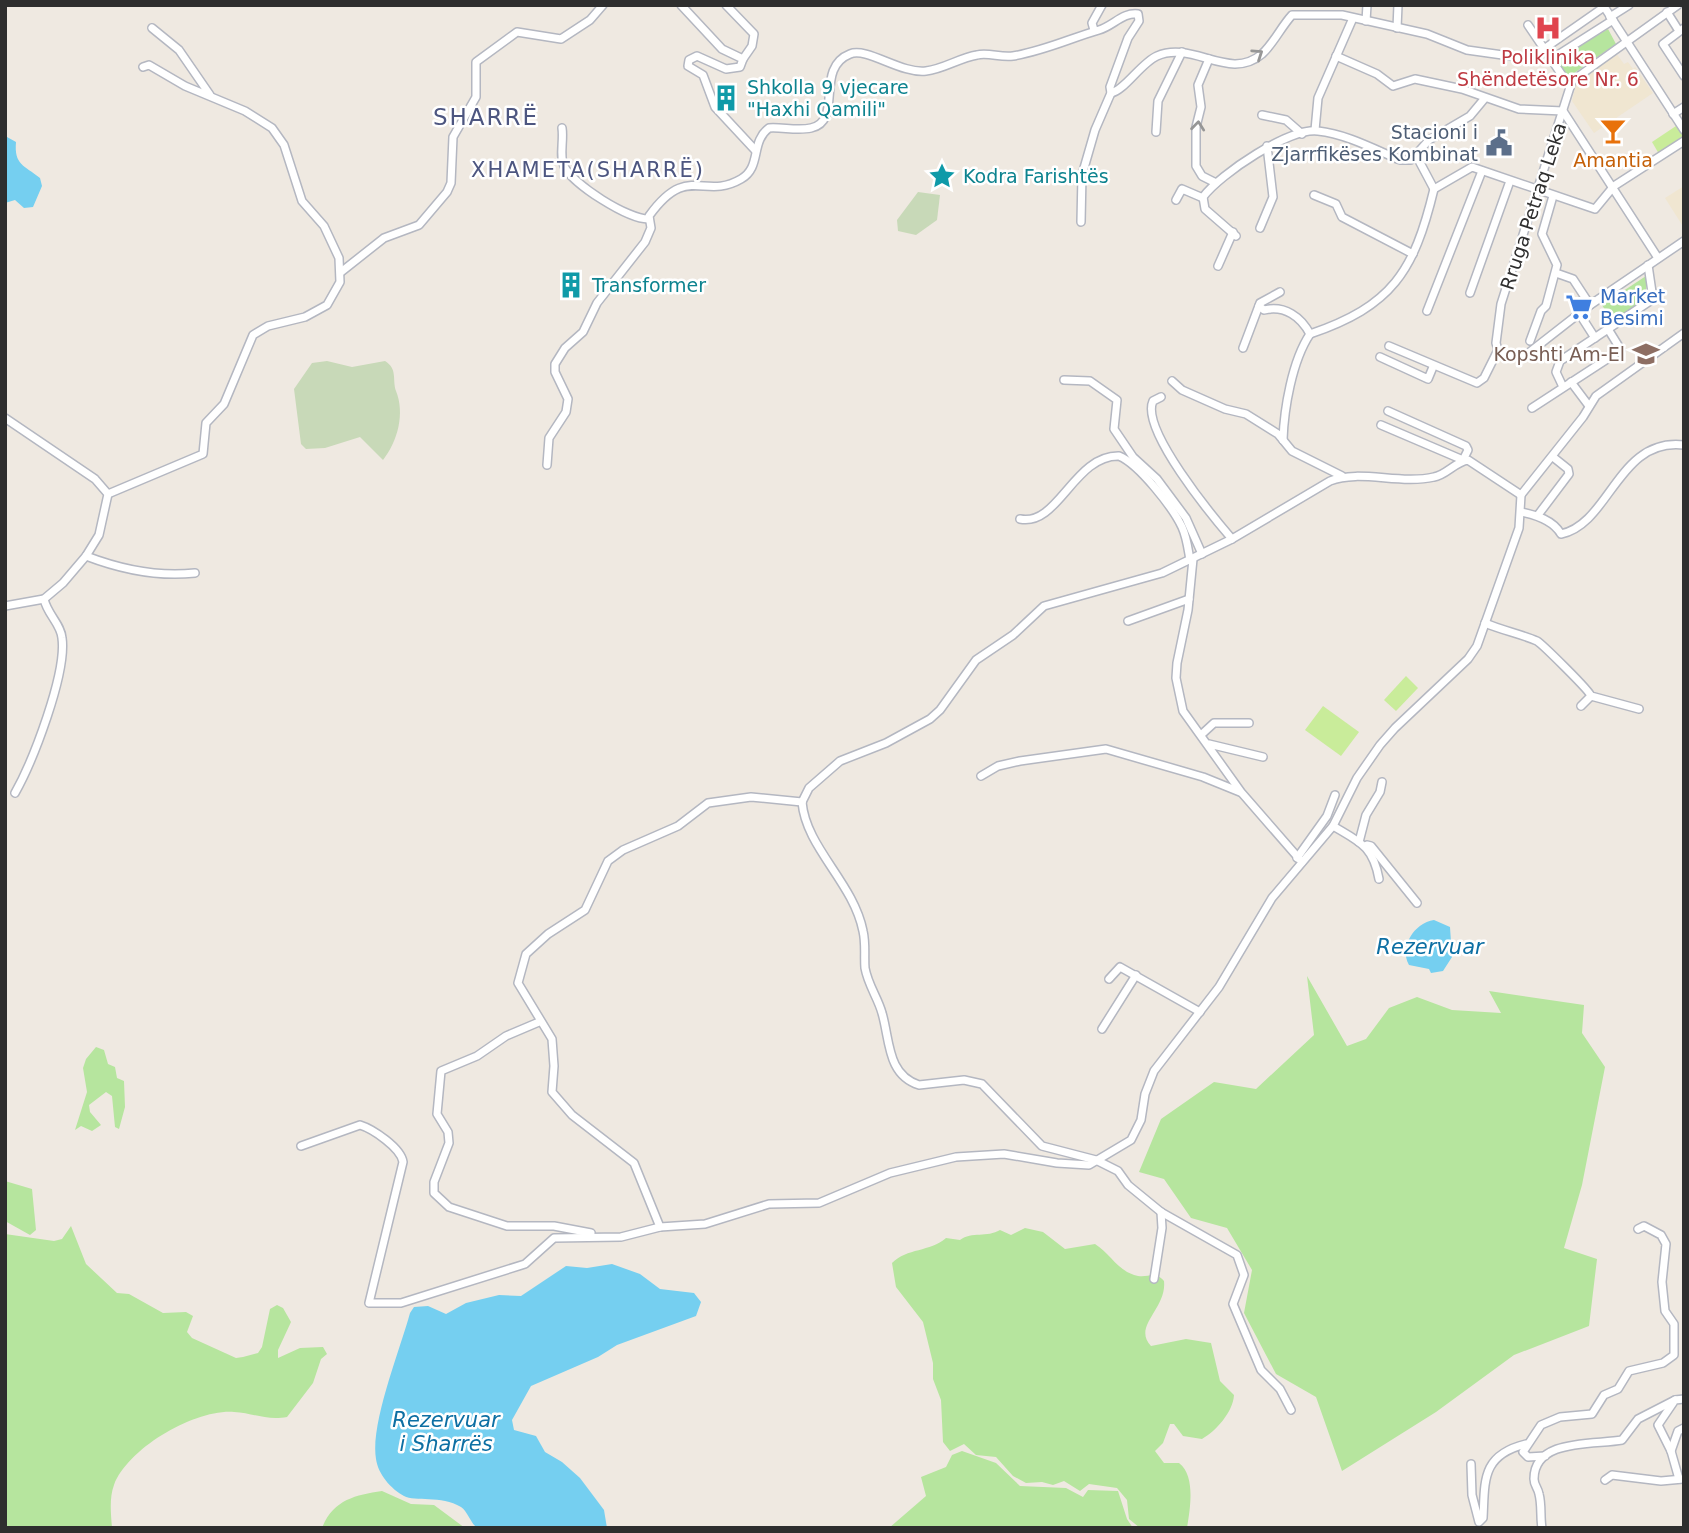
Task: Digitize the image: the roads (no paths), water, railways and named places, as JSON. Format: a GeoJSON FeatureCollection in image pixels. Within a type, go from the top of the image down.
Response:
{"type":"FeatureCollection","features":[{"type":"Feature","properties":{"kind":"street"},"geometry":{"type":"LineString","coordinates":[[341,272],[384,238],[419,225],[447,192],[451,183],[453,137],[476,97],[474,68],[480,57],[517,32],[561,38],[590,20],[603,5]]}},
{"type":"Feature","properties":{"kind":"street"},"geometry":{"type":"LineString","coordinates":[[681,5],[722,48],[743,59]]}},
{"type":"Feature","properties":{"kind":"street"},"geometry":{"type":"LineString","coordinates":[[726,5],[754,34],[752,46],[740,67],[733,69],[697,56],[689,60],[688,66],[703,75],[715,107],[755,150]]}},
{"type":"Feature","properties":{"kind":"street"},"geometry":{"type":"LineString","coordinates":[[1094,30],[1092,23],[1102,5]]}},
{"type":"Feature","properties":{"kind":"street"},"geometry":{"type":"LineString","coordinates":[[1290,5],[1292,15]]}},
{"type":"Feature","properties":{"kind":"street"},"geometry":{"type":"LineString","coordinates":[[1366,21],[1367,5]]}},
{"type":"Feature","properties":{"kind":"street"},"geometry":{"type":"LineString","coordinates":[[1398,5],[1398,28]]}},
{"type":"Feature","properties":{"kind":"street"},"geometry":{"type":"LineString","coordinates":[[1550,60],[1629,5]]}},
{"type":"Feature","properties":{"kind":"street","name":"Rruga Petraq Leka"},"geometry":{"type":"LineString","coordinates":[[1498,351],[1496,343],[1501,304],[1574,78],[1678,5]]}},
{"type":"Feature","properties":{"kind":"street"},"geometry":{"type":"LineString","coordinates":[[1292,15],[1353,18],[1438,37],[1467,50],[1531,57],[1603,6],[1684,130]]}},
{"type":"Feature","properties":{"kind":"street"},"geometry":{"type":"LineString","coordinates":[[1667,12],[1682,29],[1663,44],[1684,76]]}},
{"type":"Feature","properties":{"kind":"street"},"geometry":{"type":"LineString","coordinates":[[547,465],[551,432],[568,405],[566,393],[555,372],[555,363],[565,348],[583,332],[597,303],[645,242],[650,233],[649,219],[655,208],[675,189],[688,184],[723,185],[739,180],[755,164],[755,150],[759,138],[769,128],[810,129],[824,119],[831,74],[837,64],[850,54],[862,53],[902,70],[926,71],[979,54],[999,57],[1042,51],[1132,13],[1139,16],[1122,52],[1110,87],[1111,93],[1095,130],[1082,175],[1081,222]]}},
{"type":"Feature","properties":{"kind":"street"},"geometry":{"type":"LineString","coordinates":[[1111,93],[1116,92],[1145,63],[1158,56],[1182,52],[1233,65],[1259,56],[1292,15]]}},
{"type":"Feature","properties":{"kind":"street"},"geometry":{"type":"LineString","coordinates":[[1315,130],[1318,98],[1353,18]]}},
{"type":"Feature","properties":{"kind":"street"},"geometry":{"type":"LineString","coordinates":[[1528,24],[1570,87]]}},
{"type":"Feature","properties":{"kind":"street"},"geometry":{"type":"LineString","coordinates":[[152,28],[178,50],[210,96]]}},
{"type":"Feature","properties":{"kind":"street"},"geometry":{"type":"LineString","coordinates":[[1156,132],[1158,101],[1182,52]]}},
{"type":"Feature","properties":{"kind":"street"},"geometry":{"type":"LineString","coordinates":[[1336,56],[1377,74],[1393,86],[1415,79],[1462,89],[1519,109],[1563,111],[1614,186],[1658,258]]}},
{"type":"Feature","properties":{"kind":"street"},"geometry":{"type":"LineString","coordinates":[[1209,59],[1198,85],[1201,107],[1196,127],[1196,166],[1202,176],[1216,183]]}},
{"type":"Feature","properties":{"kind":"street"},"geometry":{"type":"LineString","coordinates":[[108,494],[203,454],[206,423],[224,404],[253,335],[268,326],[304,317],[327,305],[340,282],[341,272],[331,237],[297,193],[289,158],[279,136],[272,128],[245,111],[185,86],[149,65],[143,67]]}},
{"type":"Feature","properties":{"kind":"street"},"geometry":{"type":"LineString","coordinates":[[1203,198],[1216,183],[1267,146],[1315,130],[1400,160],[1417,157],[1429,140],[1470,116],[1485,98]]}},
{"type":"Feature","properties":{"kind":"street"},"geometry":{"type":"LineString","coordinates":[[1673,114],[1684,107]]}},
{"type":"Feature","properties":{"kind":"street"},"geometry":{"type":"LineString","coordinates":[[1262,115],[1286,120],[1302,134]]}},
{"type":"Feature","properties":{"kind":"street"},"geometry":{"type":"LineString","coordinates":[[562,128],[562,161],[573,181],[587,187],[631,217],[649,219]]}},
{"type":"Feature","properties":{"kind":"street"},"geometry":{"type":"LineString","coordinates":[[1434,189],[1448,184],[1469,168],[1595,209],[1614,186],[1684,141]]}},
{"type":"Feature","properties":{"kind":"street"},"geometry":{"type":"LineString","coordinates":[[1260,228],[1273,191],[1267,146]]}},
{"type":"Feature","properties":{"kind":"street"},"geometry":{"type":"LineString","coordinates":[[1283,440],[1285,408],[1302,348],[1310,334],[1349,320],[1377,303],[1395,285],[1413,254],[1427,218],[1434,189],[1417,157]]}},
{"type":"Feature","properties":{"kind":"street"},"geometry":{"type":"LineString","coordinates":[[1427,311],[1482,171]]}},
{"type":"Feature","properties":{"kind":"street"},"geometry":{"type":"LineString","coordinates":[[1470,293],[1510,181]]}},
{"type":"Feature","properties":{"kind":"street"},"geometry":{"type":"LineString","coordinates":[[1176,200],[1182,189],[1203,198]]}},
{"type":"Feature","properties":{"kind":"street"},"geometry":{"type":"LineString","coordinates":[[1314,195],[1336,204],[1342,217],[1413,254]]}},
{"type":"Feature","properties":{"kind":"street"},"geometry":{"type":"LineString","coordinates":[[1530,341],[1541,311],[1546,306],[1556,272],[1556,262],[1542,234],[1553,196]]}},
{"type":"Feature","properties":{"kind":"street"},"geometry":{"type":"LineString","coordinates":[[1203,198],[1205,209],[1235,234],[1218,266]]}},
{"type":"Feature","properties":{"kind":"street"},"geometry":{"type":"LineString","coordinates":[[1389,346],[1433,367],[1479,383],[1498,351],[1523,356],[1590,305],[1684,241]]}},
{"type":"Feature","properties":{"kind":"street"},"geometry":{"type":"LineString","coordinates":[[1563,387],[1557,366],[1653,299],[1648,265]]}},
{"type":"Feature","properties":{"kind":"street"},"geometry":{"type":"LineString","coordinates":[[1556,272],[1573,279],[1590,305]]}},
{"type":"Feature","properties":{"kind":"street"},"geometry":{"type":"LineString","coordinates":[[1243,348],[1259,306],[1280,292]]}},
{"type":"Feature","properties":{"kind":"street"},"geometry":{"type":"LineString","coordinates":[[1259,306],[1264,310],[1275,307],[1295,315],[1310,334]]}},
{"type":"Feature","properties":{"kind":"street"},"geometry":{"type":"LineString","coordinates":[[1579,313],[1595,338]]}},
{"type":"Feature","properties":{"kind":"street"},"geometry":{"type":"LineString","coordinates":[[1532,408],[1621,350],[1608,329]]}},
{"type":"Feature","properties":{"kind":"street"},"geometry":{"type":"LineString","coordinates":[[1299,860],[1333,826],[1348,793],[1367,762],[1395,728],[1468,659],[1485,623],[1511,553],[1521,512],[1521,495],[1553,457],[1589,406],[1611,383],[1684,333]]}},
{"type":"Feature","properties":{"kind":"street"},"geometry":{"type":"LineString","coordinates":[[1380,357],[1428,379],[1433,367]]}},
{"type":"Feature","properties":{"kind":"street"},"geometry":{"type":"LineString","coordinates":[[1064,380],[1090,381],[1116,400],[1114,429],[1133,457],[1157,479],[1186,518],[1202,554]]}},
{"type":"Feature","properties":{"kind":"street"},"geometry":{"type":"LineString","coordinates":[[1172,381],[1182,390],[1225,409],[1246,414],[1283,440],[1292,451],[1342,476],[1392,481],[1436,477],[1463,460],[1468,450],[1466,446],[1388,411]]}},
{"type":"Feature","properties":{"kind":"street"},"geometry":{"type":"LineString","coordinates":[[1571,382],[1589,406]]}},
{"type":"Feature","properties":{"kind":"street"},"geometry":{"type":"LineString","coordinates":[[1161,397],[1153,401],[1150,407],[1156,430],[1232,539]]}},
{"type":"Feature","properties":{"kind":"street"},"geometry":{"type":"LineString","coordinates":[[5,418],[95,479],[108,494]]}},
{"type":"Feature","properties":{"kind":"street"},"geometry":{"type":"LineString","coordinates":[[1381,425],[1463,460],[1470,460],[1521,495]]}},
{"type":"Feature","properties":{"kind":"street"},"geometry":{"type":"LineString","coordinates":[[1521,512],[1538,515],[1561,534],[1576,530],[1620,475],[1633,464],[1666,444],[1684,445]]}},
{"type":"Feature","properties":{"kind":"street"},"geometry":{"type":"LineString","coordinates":[[1020,519],[1031,521],[1042,517],[1078,475],[1100,460],[1119,456],[1142,474],[1175,516],[1186,537],[1191,560],[1189,599],[1176,678],[1183,710],[1241,792],[1299,860]]}},
{"type":"Feature","properties":{"kind":"street"},"geometry":{"type":"LineString","coordinates":[[1538,515],[1570,474],[1568,468],[1553,457]]}},
{"type":"Feature","properties":{"kind":"street"},"geometry":{"type":"LineString","coordinates":[[1291,1410],[1280,1389],[1261,1370],[1233,1304],[1244,1275],[1241,1261],[1228,1247],[1161,1212],[1129,1185],[1118,1171],[1096,1160],[1042,1146],[982,1084],[964,1080],[919,1084],[904,1077],[898,1070],[890,1052],[881,1009],[868,980],[860,919],[842,879],[808,829],[802,802],[809,788],[840,761],[886,743],[930,719],[940,710],[976,660],[1013,635],[1044,606],[1112,589],[1191,560],[1342,476]]}},
{"type":"Feature","properties":{"kind":"street"},"geometry":{"type":"LineString","coordinates":[[5,606],[44,599],[86,556],[99,535],[108,494]]}},
{"type":"Feature","properties":{"kind":"street"},"geometry":{"type":"LineString","coordinates":[[86,556],[111,566],[175,575],[195,573]]}},
{"type":"Feature","properties":{"kind":"street"},"geometry":{"type":"LineString","coordinates":[[15,793],[38,743],[62,658],[61,633],[49,616],[44,599]]}},
{"type":"Feature","properties":{"kind":"street"},"geometry":{"type":"LineString","coordinates":[[1128,621],[1189,599]]}},
{"type":"Feature","properties":{"kind":"street"},"geometry":{"type":"LineString","coordinates":[[1485,623],[1539,642],[1556,661],[1585,685],[1591,696],[1639,709]]}},
{"type":"Feature","properties":{"kind":"street"},"geometry":{"type":"LineString","coordinates":[[1581,706],[1591,696]]}},
{"type":"Feature","properties":{"kind":"street"},"geometry":{"type":"LineString","coordinates":[[1202,734],[1214,723],[1250,723]]}},
{"type":"Feature","properties":{"kind":"street"},"geometry":{"type":"LineString","coordinates":[[1209,744],[1263,757]]}},
{"type":"Feature","properties":{"kind":"street"},"geometry":{"type":"LineString","coordinates":[[981,776],[998,766],[1020,761],[1106,749],[1203,777],[1241,792]]}},
{"type":"Feature","properties":{"kind":"street"},"geometry":{"type":"LineString","coordinates":[[1379,879],[1376,862],[1363,843],[1366,815],[1380,792],[1382,782]]}},
{"type":"Feature","properties":{"kind":"street"},"geometry":{"type":"LineString","coordinates":[[301,1146],[360,1125],[368,1127],[403,1158],[369,1303],[401,1303],[478,1276],[516,1267],[532,1258],[545,1243],[554,1238],[638,1235],[660,1227],[705,1224],[769,1204],[819,1203],[890,1173],[957,1157],[1004,1154],[1078,1165],[1096,1160],[1132,1140],[1141,1120],[1148,1081],[1237,961],[1272,898],[1327,816],[1335,795]]}},
{"type":"Feature","properties":{"kind":"street"},"geometry":{"type":"LineString","coordinates":[[660,1227],[634,1163],[572,1115],[552,1092],[552,1039],[547,1027],[539,1022],[518,983],[526,954],[548,934],[585,910],[608,861],[633,844],[654,839],[678,826],[708,803],[751,797],[802,802]]}},
{"type":"Feature","properties":{"kind":"street"},"geometry":{"type":"LineString","coordinates":[[1333,826],[1371,846],[1417,903]]}},
{"type":"Feature","properties":{"kind":"street"},"geometry":{"type":"LineString","coordinates":[[1109,979],[1120,967],[1200,1012]]}},
{"type":"Feature","properties":{"kind":"street"},"geometry":{"type":"LineString","coordinates":[[1102,1029],[1136,975]]}},
{"type":"Feature","properties":{"kind":"street"},"geometry":{"type":"LineString","coordinates":[[539,1022],[506,1036],[477,1056],[441,1072],[437,1114],[448,1132],[449,1143],[434,1182],[434,1194],[449,1207],[506,1226],[554,1226],[611,1238]]}},
{"type":"Feature","properties":{"kind":"street"},"geometry":{"type":"LineString","coordinates":[[1154,1279],[1162,1228],[1161,1212]]}},
{"type":"Feature","properties":{"kind":"street"},"geometry":{"type":"LineString","coordinates":[[1637,1228],[1644,1226],[1661,1235],[1666,1244],[1662,1257],[1662,1282],[1665,1311],[1674,1324],[1674,1355],[1670,1360],[1626,1374],[1621,1386],[1604,1395],[1592,1415],[1560,1417],[1541,1425],[1523,1452],[1528,1457],[1545,1456],[1569,1445],[1622,1440],[1638,1419],[1679,1399]]}},
{"type":"Feature","properties":{"kind":"street"},"geometry":{"type":"LineString","coordinates":[[1605,1480],[1612,1475],[1661,1481],[1681,1479],[1658,1425],[1679,1399]]}},
{"type":"Feature","properties":{"kind":"street"},"geometry":{"type":"LineString","coordinates":[[1671,1451],[1678,1431],[1684,1428]]}},
{"type":"Feature","properties":{"kind":"street"},"geometry":{"type":"LineString","coordinates":[[1471,1464],[1475,1513],[1480,1521],[1489,1467],[1502,1455],[1527,1444]]}},
{"type":"Feature","properties":{"kind":"street"},"geometry":{"type":"LineString","coordinates":[[1542,1528],[1539,1494],[1534,1481],[1535,1468],[1545,1456]]}},
{"type":"Feature","properties":{"kind":"water"},"geometry":{"type":"Polygon","coordinates":[[[5,126],[7,137],[16,142],[18,160],[40,178],[42,186],[33,207],[24,208],[15,200],[5,203],[5,126]]]}},
{"type":"Feature","properties":{"kind":"water","name":"Rezervuar"},"geometry":{"type":"Polygon","coordinates":[[[1434,920],[1450,927],[1452,957],[1443,971],[1431,973],[1429,969],[1409,965],[1406,951],[1415,931],[1434,920]]]}},
{"type":"Feature","properties":{"kind":"water","name":"Rezervuar i Sharrës"},"geometry":{"type":"Polygon","coordinates":[[[612,1264],[640,1274],[660,1289],[694,1293],[701,1302],[696,1316],[617,1345],[598,1357],[531,1386],[512,1420],[514,1430],[536,1436],[545,1452],[562,1462],[580,1478],[604,1510],[607,1528],[477,1528],[461,1507],[453,1503],[409,1498],[390,1485],[379,1470],[376,1459],[377,1427],[393,1366],[414,1307],[428,1306],[446,1314],[466,1303],[499,1295],[521,1296],[566,1266],[587,1268],[612,1264]]]}},
{"type":"Feature","properties":{"kind":"place","name":"Poliklinika Shëndetësore Nr. 6"},"geometry":{"type":"Point","coordinates":[1548,28]}},
{"type":"Feature","properties":{"kind":"place","name":"Shkolla 9 vjecare \"Haxhi Qamili\""},"geometry":{"type":"Point","coordinates":[726,98]}},
{"type":"Feature","properties":{"kind":"place","name":"Amantia"},"geometry":{"type":"Point","coordinates":[1613,131]}},
{"type":"Feature","properties":{"kind":"place","name":"Stacioni i Zjarrfikëses Kombinat"},"geometry":{"type":"Point","coordinates":[1499,143]}},
{"type":"Feature","properties":{"kind":"place","name":"Kodra Farishtës"},"geometry":{"type":"Point","coordinates":[942,176]}},
{"type":"Feature","properties":{"kind":"place","name":"Transformer"},"geometry":{"type":"Point","coordinates":[571,285]}},
{"type":"Feature","properties":{"kind":"place","name":"Market Besimi"},"geometry":{"type":"Point","coordinates":[1579,307]}},
{"type":"Feature","properties":{"kind":"place","name":"Kopshti Am-El"},"geometry":{"type":"Point","coordinates":[1646,354]}},
{"type":"Feature","properties":{"kind":"district","name":"SHARRË"},"geometry":{"type":"Point","coordinates":[486,117]}},
{"type":"Feature","properties":{"kind":"district","name":"XHAMETA(SHARRË)"},"geometry":{"type":"Point","coordinates":[588,170]}}]}
